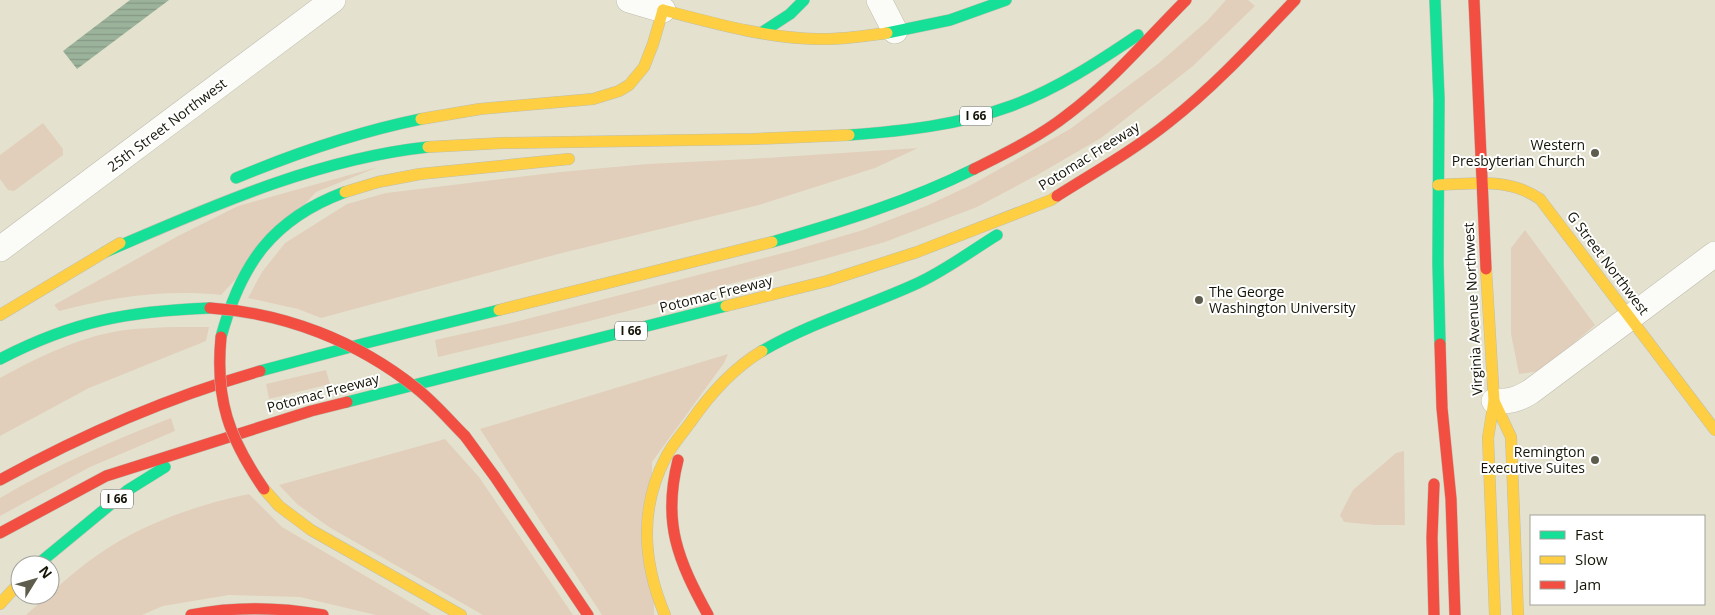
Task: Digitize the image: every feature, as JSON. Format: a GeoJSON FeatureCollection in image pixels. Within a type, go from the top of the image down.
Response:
{"type":"FeatureCollection","features":[{"type":"Feature","properties":{"kind":"main road"},"geometry":{"type":"LineString","coordinates":[[762,33],[784,20],[804,0]]}},
{"type":"Feature","properties":{"kind":"main road"},"geometry":{"type":"LineString","coordinates":[[228,182],[344,138],[419,119],[496,107],[592,99],[619,91],[628,86],[643,69],[651,51],[663,10],[731,28],[816,39],[895,31],[962,16],[1006,0]]}},
{"type":"Feature","properties":{"kind":"main road","name":"I 66"},"geometry":{"type":"LineString","coordinates":[[0,315],[105,252],[251,191],[311,171],[421,148],[477,144],[663,139],[750,140],[853,135],[920,128],[968,118],[1036,96],[1064,82],[1176,10],[1186,0]]}},
{"type":"Feature","properties":{"kind":"main road","name":"Potomac Freeway"},"geometry":{"type":"LineString","coordinates":[[0,534],[106,476],[150,460],[256,427],[365,397],[827,281],[917,252],[1050,200],[1136,147],[1169,122],[1235,63],[1295,0]]}},
{"type":"Feature","properties":{"kind":"main road"},"geometry":{"type":"LineString","coordinates":[[1435,0],[1439,99],[1438,263],[1442,408],[1451,499],[1455,615]]}},
{"type":"Feature","properties":{"kind":"main road","name":"Virginia Avenue Northwest"},"geometry":{"type":"LineString","coordinates":[[1474,0],[1494,401],[1488,438],[1495,615]]}},
{"type":"Feature","properties":{"kind":"main road"},"geometry":{"type":"LineString","coordinates":[[0,480],[59,447],[97,429],[173,399],[229,380],[314,356],[773,243],[883,209],[992,161],[1051,126],[1106,84],[1176,10]]}},
{"type":"Feature","properties":{"kind":"main road"},"geometry":{"type":"LineString","coordinates":[[662,152],[750,140]]}},
{"type":"Feature","properties":{"kind":"main road"},"geometry":{"type":"LineString","coordinates":[[461,615],[311,530],[279,506],[264,489],[239,451],[227,420],[218,376],[218,354],[221,337],[236,291],[247,268],[261,248],[276,232],[313,206],[354,188],[376,182],[416,175],[538,161],[576,159]]}},
{"type":"Feature","properties":{"kind":"main road","name":"G Street Northwest"},"geometry":{"type":"LineString","coordinates":[[1438,185],[1512,184],[1540,199],[1715,430]]}},
{"type":"Feature","properties":{"kind":"main road"},"geometry":{"type":"LineString","coordinates":[[665,615],[653,583],[649,564],[647,536],[648,513],[656,478],[667,455],[706,400],[721,383],[758,354],[816,324],[927,279],[1050,200]]}},
{"type":"Feature","properties":{"kind":"main road"},"geometry":{"type":"LineString","coordinates":[[105,252],[172,210]]}},
{"type":"Feature","properties":{"kind":"main road"},"geometry":{"type":"LineString","coordinates":[[0,359],[35,341],[90,321],[148,311],[210,308],[251,312],[311,329],[343,343],[394,373],[417,390],[465,436],[495,477],[588,615]]}},
{"type":"Feature","properties":{"kind":"main road"},"geometry":{"type":"LineString","coordinates":[[1494,401],[1511,437],[1518,615]]}},
{"type":"Feature","properties":{"kind":"main road"},"geometry":{"type":"LineString","coordinates":[[1434,615],[1433,498],[1442,408]]}},
{"type":"Feature","properties":{"kind":"main road"},"geometry":{"type":"LineString","coordinates":[[690,423],[676,464],[670,508],[676,546],[708,615]]}},
{"type":"Feature","properties":{"kind":"main road","name":"I 66"},"geometry":{"type":"LineString","coordinates":[[50,555],[128,490],[205,444]]}},
{"type":"Feature","properties":{"kind":"main road"},"geometry":{"type":"LineString","coordinates":[[0,604],[10,593]]}},
{"type":"Feature","properties":{"kind":"main road"},"geometry":{"type":"LineString","coordinates":[[195,614],[253,609],[323,615]]}},
{"type":"Feature","properties":{"kind":"street","name":"25th Street Northwest"},"geometry":{"type":"LineString","coordinates":[[0,249],[333,0]]}},
{"type":"Feature","properties":{"kind":"street"},"geometry":{"type":"LineString","coordinates":[[629,0],[663,10]]}},
{"type":"Feature","properties":{"kind":"street"},"geometry":{"type":"LineString","coordinates":[[880,0],[895,31]]}},
{"type":"Feature","properties":{"kind":"street"},"geometry":{"type":"LineString","coordinates":[[1494,401],[1506,402],[1525,395],[1715,254]]}},
{"type":"Feature","properties":{"kind":"shaded area"},"geometry":{"type":"Polygon","coordinates":[[[130,0],[169,0],[77,69],[63,51],[130,0]]]}},
{"type":"Feature","properties":{"kind":"shaded area"},"geometry":{"type":"Polygon","coordinates":[[[1226,0],[1248,0],[1255,6],[1193,66],[1101,138],[977,207],[885,242],[824,259],[590,321],[438,357],[435,340],[511,323],[791,251],[863,230],[926,206],[971,185],[1070,129],[1159,63],[1207,21],[1226,0]]]}},
{"type":"Feature","properties":{"kind":"shaded area"},"geometry":{"type":"Polygon","coordinates":[[[43,123],[63,149],[63,155],[14,191],[8,190],[0,179],[0,155],[43,123]]]}},
{"type":"Feature","properties":{"kind":"shaded area"},"geometry":{"type":"Polygon","coordinates":[[[918,148],[875,168],[759,205],[558,254],[321,318],[298,309],[248,298],[262,272],[285,243],[347,204],[386,193],[560,172],[647,164],[918,148]]]}},
{"type":"Feature","properties":{"kind":"shaded area"},"geometry":{"type":"Polygon","coordinates":[[[378,167],[316,192],[221,295],[180,293],[139,296],[119,298],[59,311],[54,305],[178,236],[238,206],[378,167]]]}},
{"type":"Feature","properties":{"kind":"shaded area"},"geometry":{"type":"Polygon","coordinates":[[[1525,230],[1595,325],[1541,371],[1519,374],[1511,334],[1511,248],[1525,230]]]}},
{"type":"Feature","properties":{"kind":"shaded area"},"geometry":{"type":"Polygon","coordinates":[[[209,327],[206,341],[89,388],[0,436],[0,378],[60,348],[92,337],[125,330],[209,327]]]}},
{"type":"Feature","properties":{"kind":"shaded area"},"geometry":{"type":"Polygon","coordinates":[[[728,354],[724,363],[652,462],[654,615],[602,615],[480,429],[728,354]]]}},
{"type":"Feature","properties":{"kind":"shaded area"},"geometry":{"type":"Polygon","coordinates":[[[326,370],[330,384],[269,399],[266,384],[326,370]]]}},
{"type":"Feature","properties":{"kind":"shaded area"},"geometry":{"type":"Polygon","coordinates":[[[171,418],[175,431],[90,467],[0,516],[0,498],[41,475],[83,455],[171,418]]]}},
{"type":"Feature","properties":{"kind":"shaded area"},"geometry":{"type":"Polygon","coordinates":[[[445,439],[479,477],[573,615],[483,615],[329,527],[297,504],[279,485],[445,439]]]}},
{"type":"Feature","properties":{"kind":"shaded area"},"geometry":{"type":"Polygon","coordinates":[[[1404,451],[1405,525],[1344,522],[1340,515],[1353,490],[1396,453],[1404,451]]]}},
{"type":"Feature","properties":{"kind":"shaded area"},"geometry":{"type":"Polygon","coordinates":[[[249,494],[282,527],[432,615],[376,615],[300,597],[229,595],[163,606],[142,615],[26,615],[37,605],[60,605],[60,585],[111,546],[160,521],[213,503],[249,494]]]}},
{"type":"Feature","properties":{"kind":"traffic: fast"},"geometry":{"type":"LineString","coordinates":[[761,33],[790,14],[804,0]]}},
{"type":"Feature","properties":{"kind":"traffic: fast"},"geometry":{"type":"LineString","coordinates":[[887,33],[950,20],[1006,0]]}},
{"type":"Feature","properties":{"kind":"traffic: fast"},"geometry":{"type":"LineString","coordinates":[[1435,0],[1439,99],[1438,263],[1440,344]]}},
{"type":"Feature","properties":{"kind":"traffic: fast"},"geometry":{"type":"LineString","coordinates":[[849,135],[931,126],[991,113],[1045,92],[1092,65],[1138,35]]}},
{"type":"Feature","properties":{"kind":"traffic: fast"},"geometry":{"type":"LineString","coordinates":[[236,178],[327,144],[421,119]]}},
{"type":"Feature","properties":{"kind":"traffic: fast"},"geometry":{"type":"LineString","coordinates":[[105,252],[223,203],[303,174],[344,162],[428,147]]}},
{"type":"Feature","properties":{"kind":"traffic: fast"},"geometry":{"type":"LineString","coordinates":[[772,242],[849,219],[900,201],[974,169]]}},
{"type":"Feature","properties":{"kind":"traffic: fast"},"geometry":{"type":"LineString","coordinates":[[221,337],[239,287],[263,247],[279,230],[298,216],[320,203],[345,192]]}},
{"type":"Feature","properties":{"kind":"traffic: fast"},"geometry":{"type":"LineString","coordinates":[[762,351],[820,323],[918,283],[997,235]]}},
{"type":"Feature","properties":{"kind":"traffic: fast"},"geometry":{"type":"LineString","coordinates":[[347,402],[726,306]]}},
{"type":"Feature","properties":{"kind":"traffic: fast"},"geometry":{"type":"LineString","coordinates":[[0,359],[52,335],[102,320],[153,312],[210,308]]}},
{"type":"Feature","properties":{"kind":"traffic: fast"},"geometry":{"type":"LineString","coordinates":[[260,371],[499,310]]}},
{"type":"Feature","properties":{"kind":"traffic: fast"},"geometry":{"type":"LineString","coordinates":[[49,555],[128,490],[165,467]]}},
{"type":"Feature","properties":{"kind":"traffic: slow"},"geometry":{"type":"LineString","coordinates":[[663,10],[739,29],[778,36],[835,39],[887,33]]}},
{"type":"Feature","properties":{"kind":"traffic: slow"},"geometry":{"type":"LineString","coordinates":[[421,119],[480,109],[593,99],[619,91],[629,85],[644,67],[663,10]]}},
{"type":"Feature","properties":{"kind":"traffic: slow"},"geometry":{"type":"LineString","coordinates":[[428,147],[502,143],[753,139],[849,135]]}},
{"type":"Feature","properties":{"kind":"traffic: slow"},"geometry":{"type":"LineString","coordinates":[[345,192],[378,182],[420,174],[569,159]]}},
{"type":"Feature","properties":{"kind":"traffic: slow"},"geometry":{"type":"LineString","coordinates":[[1438,185],[1490,183],[1516,187],[1540,199],[1715,430]]}},
{"type":"Feature","properties":{"kind":"traffic: slow"},"geometry":{"type":"LineString","coordinates":[[726,306],[827,281],[917,252],[1057,196]]}},
{"type":"Feature","properties":{"kind":"traffic: slow"},"geometry":{"type":"LineString","coordinates":[[499,310],[772,242]]}},
{"type":"Feature","properties":{"kind":"traffic: slow"},"geometry":{"type":"LineString","coordinates":[[0,315],[120,243]]}},
{"type":"Feature","properties":{"kind":"traffic: slow"},"geometry":{"type":"LineString","coordinates":[[1486,269],[1494,401],[1488,438],[1495,615]]}},
{"type":"Feature","properties":{"kind":"traffic: slow"},"geometry":{"type":"LineString","coordinates":[[665,615],[652,576],[647,536],[651,496],[657,476],[671,448],[714,392],[731,374],[762,351]]}},
{"type":"Feature","properties":{"kind":"traffic: slow"},"geometry":{"type":"LineString","coordinates":[[1494,401],[1511,437],[1518,615]]}},
{"type":"Feature","properties":{"kind":"traffic: slow"},"geometry":{"type":"LineString","coordinates":[[264,489],[279,506],[311,530],[461,615]]}},
{"type":"Feature","properties":{"kind":"traffic: slow"},"geometry":{"type":"LineString","coordinates":[[0,604],[10,593]]}},
{"type":"Feature","properties":{"kind":"traffic: jam"},"geometry":{"type":"LineString","coordinates":[[974,169],[1034,138],[1083,102],[1099,89],[1186,0]]}},
{"type":"Feature","properties":{"kind":"traffic: jam"},"geometry":{"type":"LineString","coordinates":[[1057,196],[1142,142],[1169,122],[1202,94],[1295,0]]}},
{"type":"Feature","properties":{"kind":"traffic: jam"},"geometry":{"type":"LineString","coordinates":[[1474,0],[1486,269]]}},
{"type":"Feature","properties":{"kind":"traffic: jam"},"geometry":{"type":"LineString","coordinates":[[210,308],[266,316],[293,323],[345,343],[393,371],[416,388],[465,436]]}},
{"type":"Feature","properties":{"kind":"traffic: jam"},"geometry":{"type":"LineString","coordinates":[[221,337],[220,380],[227,417],[242,453],[264,489]]}},
{"type":"Feature","properties":{"kind":"traffic: jam"},"geometry":{"type":"LineString","coordinates":[[1440,344],[1442,408],[1451,499],[1455,615]]}},
{"type":"Feature","properties":{"kind":"traffic: jam"},"geometry":{"type":"LineString","coordinates":[[0,480],[63,447],[127,418],[226,381],[260,371]]}},
{"type":"Feature","properties":{"kind":"traffic: jam"},"geometry":{"type":"LineString","coordinates":[[0,533],[106,476],[311,411],[347,402]]}},
{"type":"Feature","properties":{"kind":"traffic: jam"},"geometry":{"type":"LineString","coordinates":[[465,436],[495,477],[588,615]]}},
{"type":"Feature","properties":{"kind":"traffic: jam"},"geometry":{"type":"LineString","coordinates":[[678,460],[673,482],[672,503],[676,540],[688,576],[708,615]]}},
{"type":"Feature","properties":{"kind":"traffic: jam"},"geometry":{"type":"LineString","coordinates":[[1434,484],[1432,538],[1434,615]]}},
{"type":"Feature","properties":{"kind":"traffic: jam"},"geometry":{"type":"LineString","coordinates":[[191,615],[240,609],[290,610],[323,615]]}},
{"type":"Feature","properties":{"kind":"place","name":"Western Presbyterian Church"},"geometry":{"type":"Point","coordinates":[1595,153]}},
{"type":"Feature","properties":{"kind":"place","name":"The George Washington University"},"geometry":{"type":"Point","coordinates":[1199,300]}},
{"type":"Feature","properties":{"kind":"place","name":"Remington Executive Suites"},"geometry":{"type":"Point","coordinates":[1595,460]}}]}
